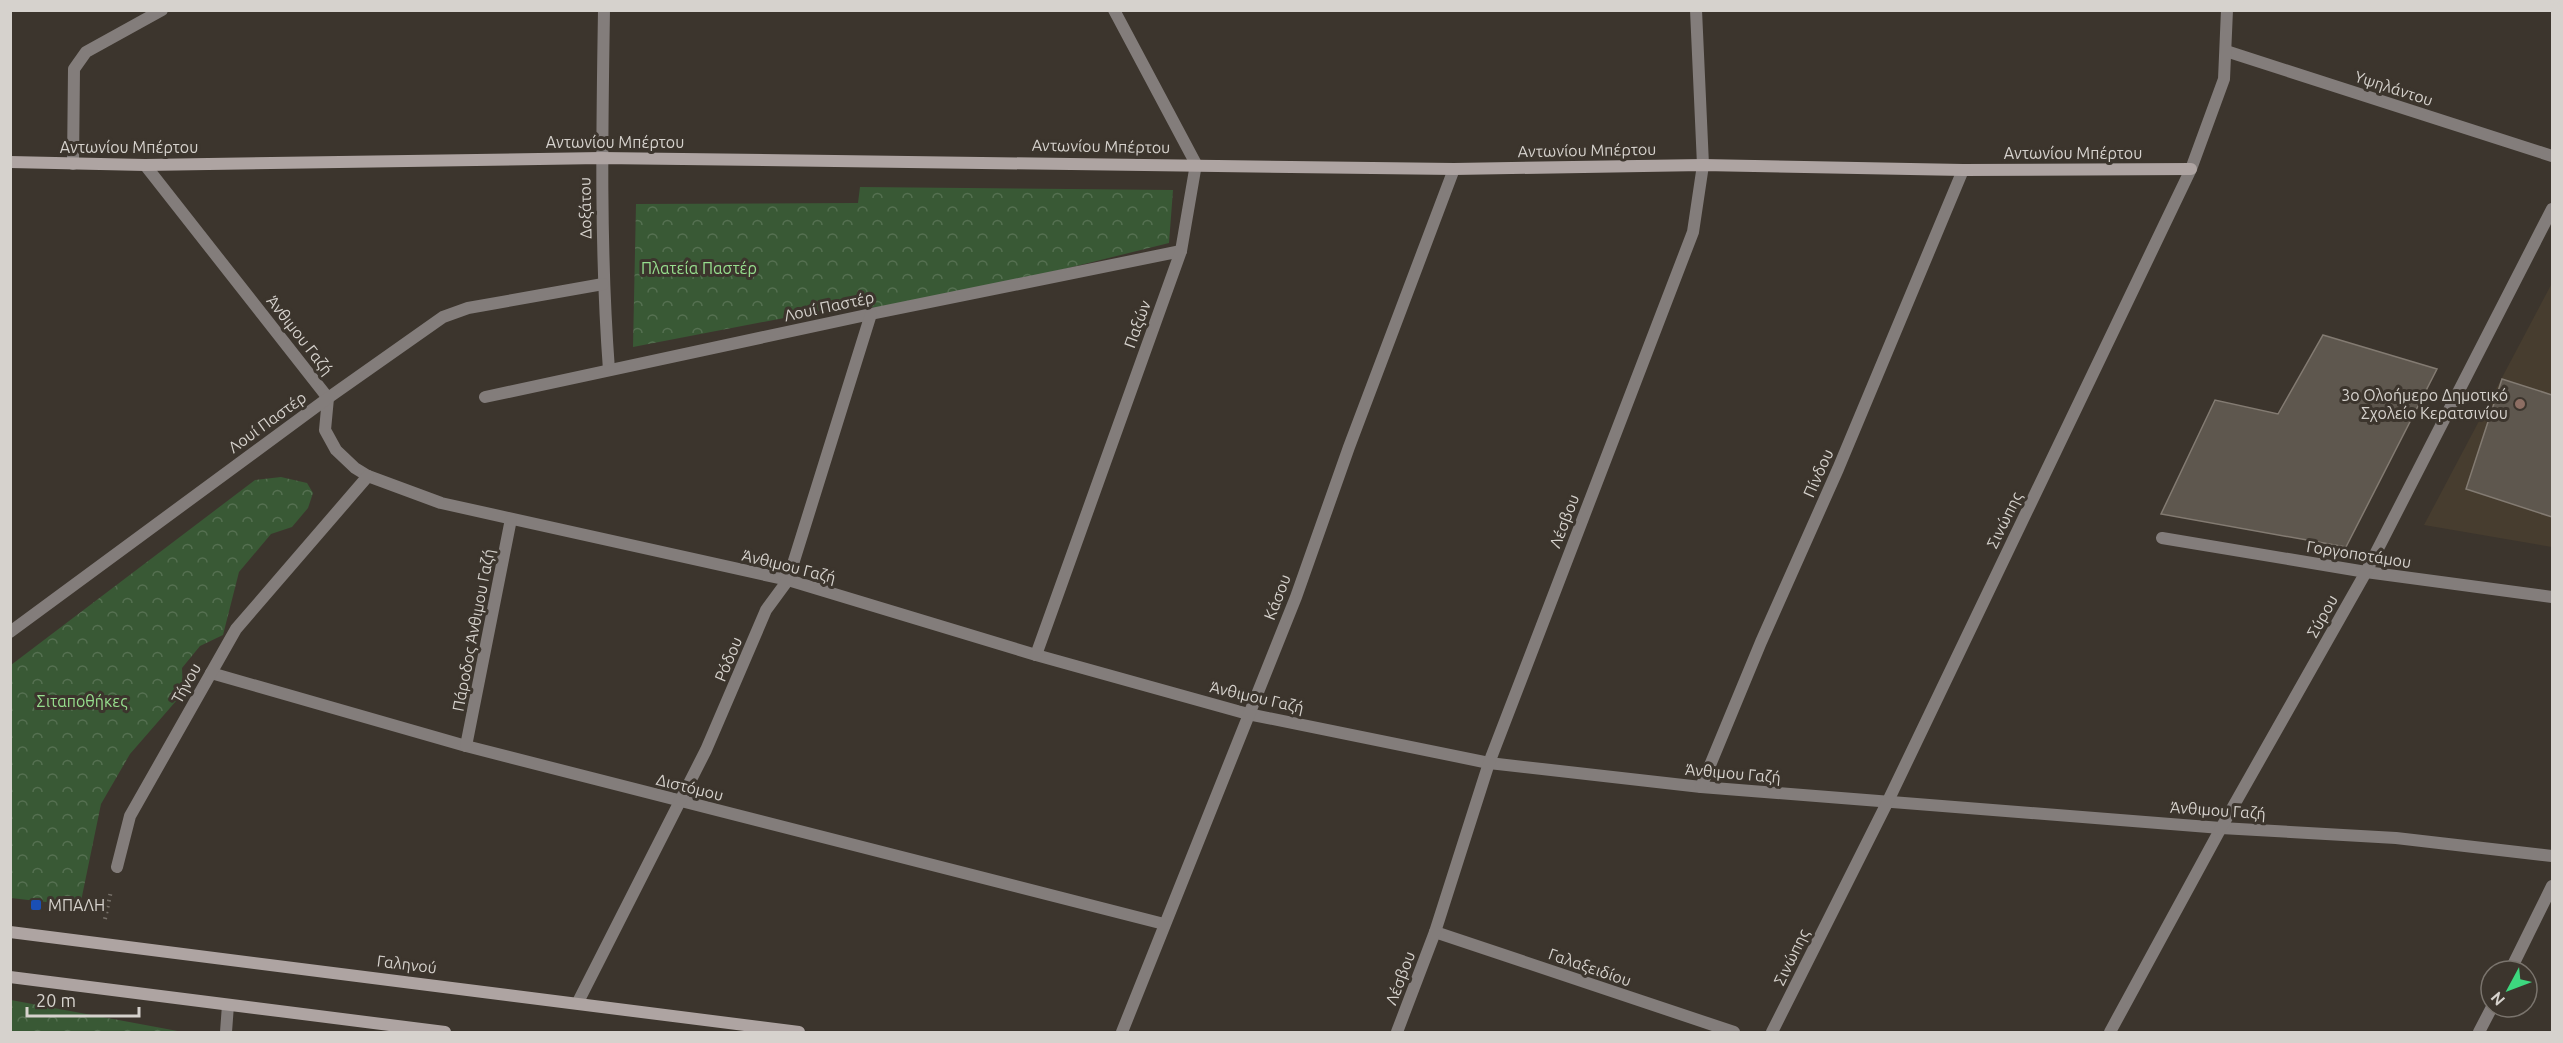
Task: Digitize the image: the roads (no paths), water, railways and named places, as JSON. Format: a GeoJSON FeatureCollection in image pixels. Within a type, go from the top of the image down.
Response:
{"type":"FeatureCollection","features":[{"type":"Feature","properties":{"kind":"street"},"geometry":{"type":"LineString","coordinates":[[73,164],[74,69],[78,61],[86,52],[162,10]]}},
{"type":"Feature","properties":{"kind":"street","name":"Δοξάτου"},"geometry":{"type":"LineString","coordinates":[[604,10],[601,158],[603,284],[609,370]]}},
{"type":"Feature","properties":{"kind":"street"},"geometry":{"type":"LineString","coordinates":[[1114,10],[1196,164]]}},
{"type":"Feature","properties":{"kind":"street","name":"Λέσβου"},"geometry":{"type":"LineString","coordinates":[[1396,1032],[1435,932],[1489,763],[1693,232],[1703,165],[1696,10]]}},
{"type":"Feature","properties":{"kind":"street","name":"Σινώπης"},"geometry":{"type":"LineString","coordinates":[[1772,1032],[1888,801],[2191,169],[2224,80],[2227,10]]}},
{"type":"Feature","properties":{"kind":"street","name":"Υψηλάντου"},"geometry":{"type":"LineString","coordinates":[[2226,51],[2553,156]]}},
{"type":"Feature","properties":{"kind":"street","name":"Αντωνίου Μπέρτου"},"geometry":{"type":"LineString","coordinates":[[10,162],[145,165],[601,158],[1454,169],[1703,165],[1963,170],[2191,169]]}},
{"type":"Feature","properties":{"kind":"street","name":"Παξών"},"geometry":{"type":"LineString","coordinates":[[1036,655],[1180,251],[1196,164]]}},
{"type":"Feature","properties":{"kind":"street","name":"Άνθιμου Γαζή"},"geometry":{"type":"LineString","coordinates":[[145,165],[328,398],[325,430],[336,450],[355,468],[368,476],[441,503],[788,580],[1036,655],[1248,714],[1489,763],[1701,788],[2221,828],[2396,838],[2553,856]]}},
{"type":"Feature","properties":{"kind":"street","name":"Κάσου"},"geometry":{"type":"LineString","coordinates":[[1122,1032],[1296,597],[1349,447],[1454,169]]}},
{"type":"Feature","properties":{"kind":"street","name":"Πίνδου"},"geometry":{"type":"LineString","coordinates":[[1701,788],[1963,170]]}},
{"type":"Feature","properties":{"kind":"street","name":"Σύρου"},"geometry":{"type":"LineString","coordinates":[[2110,1032],[2221,828],[2366,572],[2553,210]]}},
{"type":"Feature","properties":{"kind":"street","name":"Λουί Παστέρ"},"geometry":{"type":"LineString","coordinates":[[485,398],[871,314],[1180,251]]}},
{"type":"Feature","properties":{"kind":"street","name":"Λουί Παστέρ"},"geometry":{"type":"LineString","coordinates":[[10,632],[328,398],[443,317],[468,308],[603,284]]}},
{"type":"Feature","properties":{"kind":"street","name":"Ρόδου"},"geometry":{"type":"LineString","coordinates":[[578,1002],[730,697],[766,610],[788,580],[871,314]]}},
{"type":"Feature","properties":{"kind":"street","name":"Τήνου"},"geometry":{"type":"LineString","coordinates":[[117,867],[130,816],[236,629],[368,476]]}},
{"type":"Feature","properties":{"kind":"street","name":"Πάροδος Άνθιμου Γαζή"},"geometry":{"type":"LineString","coordinates":[[466,747],[512,519]]}},
{"type":"Feature","properties":{"kind":"street","name":"Γοργοποτάμου"},"geometry":{"type":"LineString","coordinates":[[2162,538],[2366,572],[2553,597]]}},
{"type":"Feature","properties":{"kind":"street","name":"Διστόμου"},"geometry":{"type":"LineString","coordinates":[[211,673],[466,747],[1164,924]]}},
{"type":"Feature","properties":{"kind":"street"},"geometry":{"type":"LineString","coordinates":[[2516,959],[2553,886]]}},
{"type":"Feature","properties":{"kind":"street","name":"Γαληνού"},"geometry":{"type":"LineString","coordinates":[[10,932],[578,1002],[800,1032]]}},
{"type":"Feature","properties":{"kind":"street","name":"Γαλαξειδίου"},"geometry":{"type":"LineString","coordinates":[[1435,932],[1734,1032]]}},
{"type":"Feature","properties":{"kind":"street"},"geometry":{"type":"LineString","coordinates":[[10,977],[445,1032]]}},
{"type":"Feature","properties":{"kind":"street"},"geometry":{"type":"LineString","coordinates":[[226,1032],[228,1005]]}},
{"type":"Feature","properties":{"kind":"place","name":"3ο Ολοήμερο Δημοτικό Σχολείο Κερατσινίου"},"geometry":{"type":"Point","coordinates":[2520,404]}},
{"type":"Feature","properties":{"kind":"place","name":"ΜΠΑΛΗ"},"geometry":{"type":"Point","coordinates":[36,905]}},
{"type":"Feature","properties":{"kind":"park label","name":"Πλατεία Παστέρ"},"geometry":{"type":"Point","coordinates":[699,268]}},
{"type":"Feature","properties":{"kind":"park label","name":"Σιταποθήκες"},"geometry":{"type":"Point","coordinates":[82,701]}}]}
